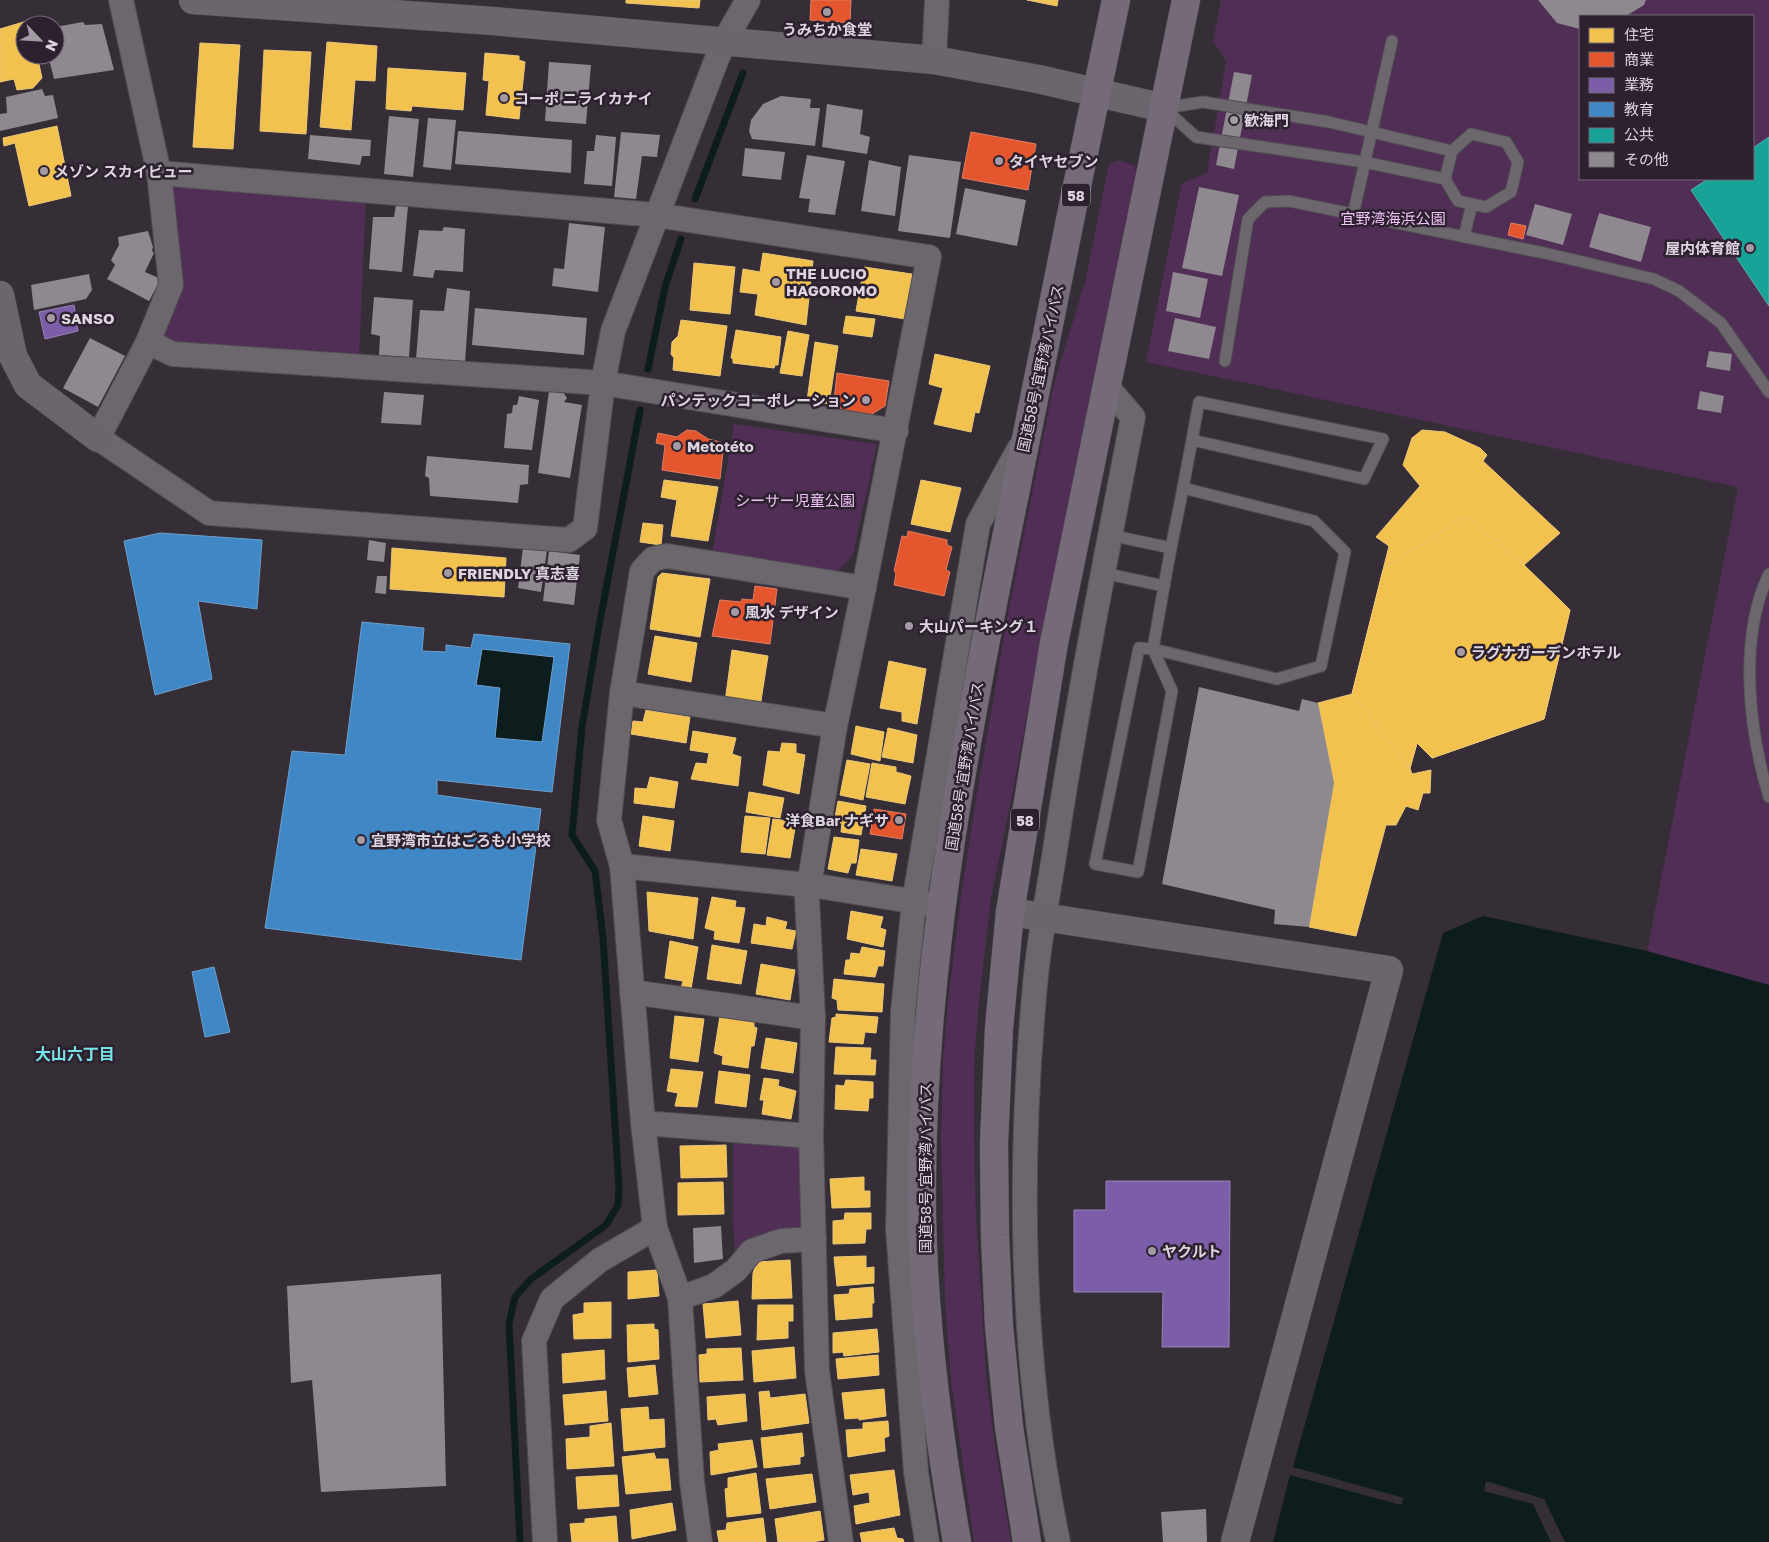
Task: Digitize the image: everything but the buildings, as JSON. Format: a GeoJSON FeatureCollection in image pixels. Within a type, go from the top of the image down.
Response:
{"type":"FeatureCollection","features":[{"type":"Feature","properties":{"kind":"highway","name":"国道58号 宜野湾バイパス"},"geometry":{"type":"LineString","coordinates":[[957,1542],[938,1426],[928,1325],[922,1215],[924,1107],[929,1006],[958,794],[981,662],[1116,0]]}},
{"type":"Feature","properties":{"kind":"highway","name":"58"},"geometry":{"type":"LineString","coordinates":[[1027,1542],[1009,1427],[999,1326],[994,1144],[998,1028],[1010,912],[1054,643],[1186,0]]}},
{"type":"Feature","properties":{"kind":"street"},"geometry":{"type":"LineString","coordinates":[[98,438],[148,342],[171,285],[159,173],[121,0]]}},
{"type":"Feature","properties":{"kind":"street"},"geometry":{"type":"LineString","coordinates":[[193,0],[422,8],[934,60],[1038,79],[1164,108]]}},
{"type":"Feature","properties":{"kind":"street"},"geometry":{"type":"LineString","coordinates":[[0,295],[13,356],[28,385],[98,438],[209,513],[570,540],[585,528],[603,384],[613,331],[656,215],[725,40],[748,0]]}},
{"type":"Feature","properties":{"kind":"street"},"geometry":{"type":"LineString","coordinates":[[934,60],[937,0]]}},
{"type":"Feature","properties":{"kind":"street"},"geometry":{"type":"LineString","coordinates":[[159,173],[656,215],[929,257],[896,431],[835,726],[808,885],[807,907],[813,1018],[811,1136],[817,1371],[841,1542]]}},
{"type":"Feature","properties":{"kind":"street"},"geometry":{"type":"LineString","coordinates":[[148,342],[173,354],[603,384],[896,431]]}},
{"type":"Feature","properties":{"kind":"street"},"geometry":{"type":"LineString","coordinates":[[1058,1542],[1052,1513],[1029,1335],[1024,1185],[1027,1086],[1034,1001],[1071,742],[1134,418],[1107,387]]}},
{"type":"Feature","properties":{"kind":"street"},"geometry":{"type":"LineString","coordinates":[[927,1542],[916,1472],[898,1229],[903,1012],[914,902],[978,524],[1026,438]]}},
{"type":"Feature","properties":{"kind":"street"},"geometry":{"type":"LineString","coordinates":[[700,1542],[692,1482],[680,1298],[655,1228],[643,1123],[622,866],[609,820],[622,693],[642,571],[653,559],[668,556],[864,588]]}},
{"type":"Feature","properties":{"kind":"street"},"geometry":{"type":"LineString","coordinates":[[622,693],[835,726]]}},
{"type":"Feature","properties":{"kind":"street"},"geometry":{"type":"LineString","coordinates":[[622,866],[808,885],[942,906]]}},
{"type":"Feature","properties":{"kind":"street"},"geometry":{"type":"LineString","coordinates":[[1010,912],[1389,970],[1235,1542]]}},
{"type":"Feature","properties":{"kind":"street"},"geometry":{"type":"LineString","coordinates":[[632,992],[813,1018]]}},
{"type":"Feature","properties":{"kind":"street"},"geometry":{"type":"LineString","coordinates":[[643,1123],[811,1136]]}},
{"type":"Feature","properties":{"kind":"street"},"geometry":{"type":"LineString","coordinates":[[545,1542],[534,1341],[552,1299],[600,1260],[655,1228]]}},
{"type":"Feature","properties":{"kind":"street"},"geometry":{"type":"LineString","coordinates":[[680,1298],[714,1286],[736,1270],[752,1251],[781,1241],[814,1239]]}},
{"type":"Feature","properties":{"kind":"lane"},"geometry":{"type":"LineString","coordinates":[[1353,215],[1392,41]]}},
{"type":"Feature","properties":{"kind":"lane"},"geometry":{"type":"LineString","coordinates":[[1164,108],[1203,102],[1329,122],[1452,151]]}},
{"type":"Feature","properties":{"kind":"lane"},"geometry":{"type":"LineString","coordinates":[[1164,108],[1196,137],[1364,162],[1445,179]]}},
{"type":"Feature","properties":{"kind":"lane"},"geometry":{"type":"LineString","coordinates":[[1471,134],[1506,142],[1518,162],[1510,192],[1486,207],[1458,202],[1445,179],[1452,151],[1471,134]]}},
{"type":"Feature","properties":{"kind":"lane"},"geometry":{"type":"LineString","coordinates":[[1225,361],[1248,220],[1265,202],[1289,201],[1549,254],[1654,279],[1679,291],[1721,323],[1769,392]]}},
{"type":"Feature","properties":{"kind":"lane"},"geometry":{"type":"LineString","coordinates":[[1464,238],[1472,204]]}},
{"type":"Feature","properties":{"kind":"lane"},"geometry":{"type":"LineString","coordinates":[[1183,488],[1314,521],[1346,552],[1322,666],[1277,679],[1153,649],[1139,648],[1094,864],[1138,872],[1172,691],[1153,649],[1171,548],[1192,440],[1200,402],[1383,439],[1364,479],[1192,440]]}},
{"type":"Feature","properties":{"kind":"lane"},"geometry":{"type":"LineString","coordinates":[[1110,535],[1171,548]]}},
{"type":"Feature","properties":{"kind":"lane"},"geometry":{"type":"LineString","coordinates":[[1103,573],[1164,586]]}},
{"type":"Feature","properties":{"kind":"lane"},"geometry":{"type":"LineString","coordinates":[[1769,574],[1762,589],[1749,651],[1753,730],[1769,797]]}},
{"type":"Feature","properties":{"kind":"green space","name":"宜野湾海浜公園"},"geometry":{"type":"Polygon","coordinates":[[[1221,0],[1769,0],[1769,985],[1647,951],[1738,487],[1146,362],[1182,183],[1207,173],[1226,61],[1213,41],[1221,0]]]}},
{"type":"Feature","properties":{"kind":"green space"},"geometry":{"type":"Polygon","coordinates":[[[1117,160],[1135,166],[1136,170],[1045,618],[991,898],[979,1001],[974,1062],[976,1218],[986,1374],[994,1440],[1011,1542],[974,1542],[951,1380],[945,1301],[941,1141],[943,1060],[948,1002],[961,896],[976,799],[1008,614],[1054,383],[1085,282],[1109,164],[1117,160]]]}},
{"type":"Feature","properties":{"kind":"green space"},"geometry":{"type":"Polygon","coordinates":[[[176,185],[366,200],[359,357],[167,344],[158,326],[163,199],[176,185]]]}},
{"type":"Feature","properties":{"kind":"green space","name":"シーサー児童公園"},"geometry":{"type":"Polygon","coordinates":[[[734,424],[877,444],[853,555],[835,574],[712,555],[734,424]]]}},
{"type":"Feature","properties":{"kind":"green space"},"geometry":{"type":"Polygon","coordinates":[[[733,1139],[800,1145],[801,1226],[771,1231],[757,1236],[743,1245],[735,1257],[733,1220],[733,1139]]]}},
{"type":"Feature","properties":{"kind":"shaded area"},"geometry":{"type":"Polygon","coordinates":[[[482,649],[554,657],[542,742],[495,738],[500,688],[476,685],[482,649]]]}},
{"type":"Feature","properties":{"kind":"shaded area"},"geometry":{"type":"Polygon","coordinates":[[[1483,916],[1647,951],[1769,985],[1769,1542],[1565,1542],[1544,1499],[1486,1481],[1484,1491],[1533,1504],[1551,1542],[1273,1542],[1290,1475],[1401,1505],[1404,1498],[1293,1467],[1443,933],[1483,916]]]}},
{"type":"Feature","properties":{"kind":"waterway"},"geometry":{"type":"LineString","coordinates":[[695,199],[743,73]]}},
{"type":"Feature","properties":{"kind":"waterway"},"geometry":{"type":"LineString","coordinates":[[648,369],[665,287],[681,239]]}},
{"type":"Feature","properties":{"kind":"waterway"},"geometry":{"type":"LineString","coordinates":[[520,1542],[509,1324],[515,1297],[531,1279],[606,1225],[618,1205],[619,1187],[603,938],[595,871],[572,835],[582,727],[640,410]]}},
{"type":"Feature","properties":{"kind":"place","name":"うみちか食堂"},"geometry":{"type":"Point","coordinates":[827,12]}},
{"type":"Feature","properties":{"kind":"place","name":"コーポ ニライカナイ"},"geometry":{"type":"Point","coordinates":[504,98]}},
{"type":"Feature","properties":{"kind":"place","name":"歓海門"},"geometry":{"type":"Point","coordinates":[1234,120]}},
{"type":"Feature","properties":{"kind":"place","name":"タイヤセブン"},"geometry":{"type":"Point","coordinates":[999,161]}},
{"type":"Feature","properties":{"kind":"place","name":"メゾン スカイビュー"},"geometry":{"type":"Point","coordinates":[44,171]}},
{"type":"Feature","properties":{"kind":"place","name":"屋内体育館"},"geometry":{"type":"Point","coordinates":[1750,248]}},
{"type":"Feature","properties":{"kind":"place","name":"THE LUCIO HAGOROMO"},"geometry":{"type":"Point","coordinates":[776,282]}},
{"type":"Feature","properties":{"kind":"place","name":"SANSO"},"geometry":{"type":"Point","coordinates":[51,318]}},
{"type":"Feature","properties":{"kind":"place","name":"パンテックコーポレーション"},"geometry":{"type":"Point","coordinates":[866,400]}},
{"type":"Feature","properties":{"kind":"place","name":"Metotéto"},"geometry":{"type":"Point","coordinates":[677,446]}},
{"type":"Feature","properties":{"kind":"place","name":"FRIENDLY 真志喜"},"geometry":{"type":"Point","coordinates":[448,573]}},
{"type":"Feature","properties":{"kind":"place","name":"風水 デザイン"},"geometry":{"type":"Point","coordinates":[735,612]}},
{"type":"Feature","properties":{"kind":"place","name":"大山パーキング１"},"geometry":{"type":"Point","coordinates":[909,626]}},
{"type":"Feature","properties":{"kind":"place","name":"ラグナガーデンホテル"},"geometry":{"type":"Point","coordinates":[1461,652]}},
{"type":"Feature","properties":{"kind":"place","name":"洋食Bar ナギサ"},"geometry":{"type":"Point","coordinates":[899,820]}},
{"type":"Feature","properties":{"kind":"place","name":"宜野湾市立はごろも小学校"},"geometry":{"type":"Point","coordinates":[361,840]}},
{"type":"Feature","properties":{"kind":"place","name":"ヤクルト"},"geometry":{"type":"Point","coordinates":[1152,1251]}},
{"type":"Feature","properties":{"kind":"district","name":"大山六丁目"},"geometry":{"type":"Point","coordinates":[75,1054]}}]}
